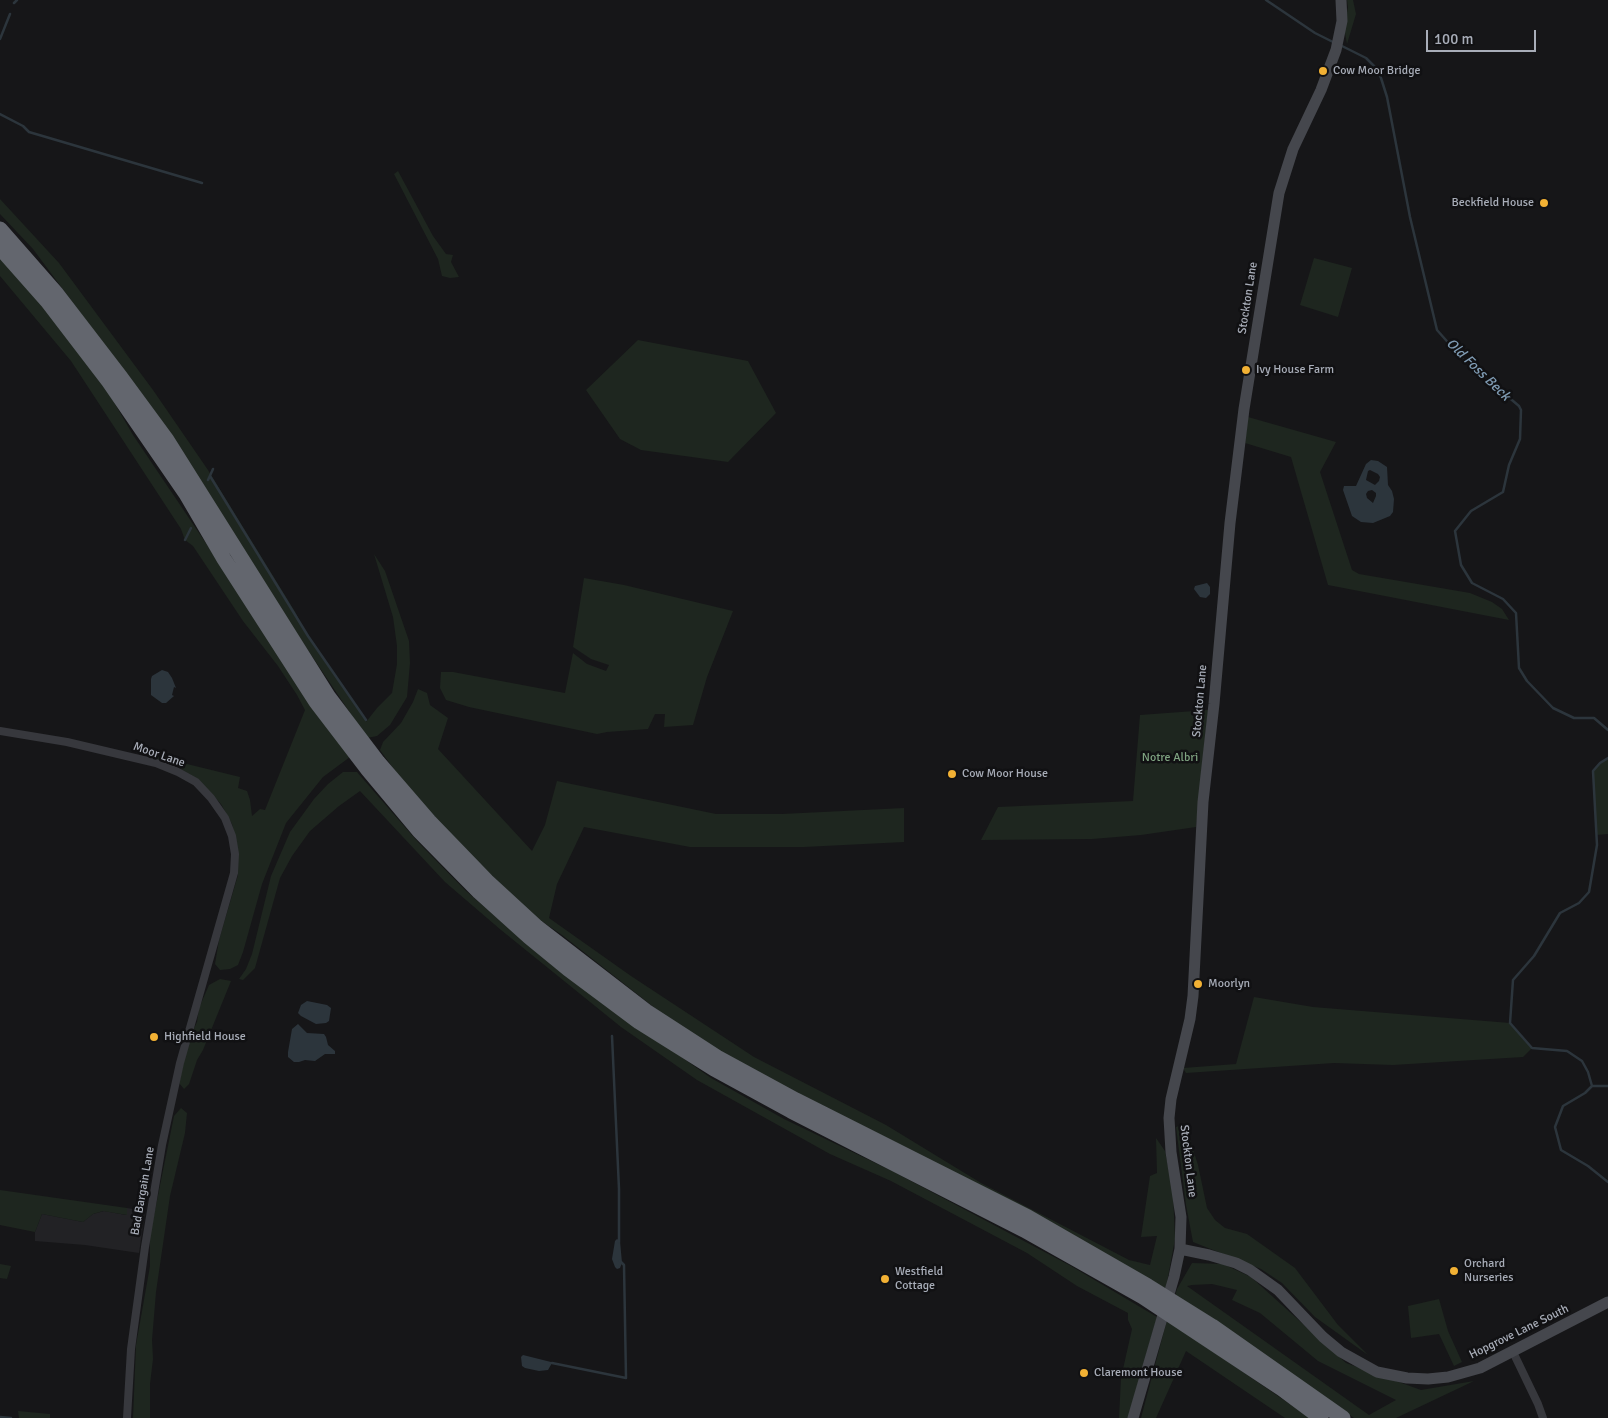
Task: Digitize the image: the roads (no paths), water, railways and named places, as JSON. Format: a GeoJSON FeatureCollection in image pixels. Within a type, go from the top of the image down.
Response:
{"type":"FeatureCollection","features":[{"type":"Feature","properties":{"kind":"highway"},"geometry":{"type":"LineString","coordinates":[[0,229],[57,294],[161,432],[328,696],[378,762],[429,821],[487,881],[537,927],[646,1011],[717,1057],[796,1100],[1028,1217],[1148,1286],[1212,1326],[1343,1418]]}},
{"type":"Feature","properties":{"kind":"highway"},"geometry":{"type":"LineString","coordinates":[[0,248],[47,301],[114,389],[186,494],[224,558],[316,702],[368,770],[419,831],[479,892],[529,937],[639,1022],[714,1069],[792,1112],[1024,1230],[1143,1297],[1282,1389],[1321,1418]]}},
{"type":"Feature","properties":{"kind":"street","name":"Stockton Lane"},"geometry":{"type":"LineString","coordinates":[[1133,1418],[1156,1344],[1180,1249],[1181,1218],[1171,1152],[1169,1118],[1171,1099],[1190,1019],[1193,996],[1203,802],[1214,704],[1230,523],[1244,410],[1279,193],[1293,149],[1321,90],[1337,45],[1342,21],[1342,0]]}},
{"type":"Feature","properties":{"kind":"street","name":"Moor Lane"},"geometry":{"type":"LineString","coordinates":[[0,731],[67,742],[156,763],[196,782],[211,798],[225,818],[232,836],[235,854],[234,873],[206,973]]}},
{"type":"Feature","properties":{"kind":"street","name":"Bad Bargain Lane"},"geometry":{"type":"LineString","coordinates":[[127,1418],[131,1349],[162,1145],[180,1064],[206,973]]}},
{"type":"Feature","properties":{"kind":"street","name":"Hopgrove Lane South"},"geometry":{"type":"LineString","coordinates":[[1180,1249],[1218,1257],[1250,1270],[1278,1290],[1323,1338],[1341,1352],[1377,1372],[1407,1378],[1428,1379],[1448,1377],[1480,1368],[1608,1302]]}},
{"type":"Feature","properties":{"kind":"street"},"geometry":{"type":"LineString","coordinates":[[1513,1352],[1543,1418]]}},
{"type":"Feature","properties":{"kind":"waterway"},"geometry":{"type":"LineString","coordinates":[[14,3],[17,0]]}},
{"type":"Feature","properties":{"kind":"waterway","name":"Old Foss Beck"},"geometry":{"type":"LineString","coordinates":[[1266,0],[1315,33],[1335,43]]}},
{"type":"Feature","properties":{"kind":"waterway"},"geometry":{"type":"LineString","coordinates":[[0,39],[10,14]]}},
{"type":"Feature","properties":{"kind":"waterway","name":"Old Foss Beck"},"geometry":{"type":"LineString","coordinates":[[1340,45],[1366,58],[1376,68],[1381,78],[1387,97],[1410,217],[1437,330],[1460,356],[1519,406],[1521,410],[1520,439],[1509,465],[1503,492],[1471,511],[1455,531],[1461,565],[1472,583],[1503,599],[1516,613],[1519,668],[1527,681],[1553,708],[1574,718],[1594,718],[1608,730]]}},
{"type":"Feature","properties":{"kind":"waterway"},"geometry":{"type":"LineString","coordinates":[[0,114],[23,126],[29,132],[202,183]]}},
{"type":"Feature","properties":{"kind":"waterway"},"geometry":{"type":"LineString","coordinates":[[208,480],[213,469]]}},
{"type":"Feature","properties":{"kind":"waterway"},"geometry":{"type":"LineString","coordinates":[[210,476],[308,636],[366,720]]}},
{"type":"Feature","properties":{"kind":"waterway"},"geometry":{"type":"LineString","coordinates":[[185,540],[191,528]]}},
{"type":"Feature","properties":{"kind":"waterway","name":"Old Foss Beck"},"geometry":{"type":"LineString","coordinates":[[1608,758],[1593,771],[1597,845],[1589,892],[1579,903],[1560,913],[1534,956],[1513,980],[1510,1023],[1532,1048],[1567,1051],[1582,1061],[1592,1086],[1585,1093],[1563,1106],[1555,1127],[1561,1150],[1588,1166],[1608,1182]]}},
{"type":"Feature","properties":{"kind":"waterway"},"geometry":{"type":"LineString","coordinates":[[612,1036],[619,1189],[619,1242]]}},
{"type":"Feature","properties":{"kind":"waterway"},"geometry":{"type":"LineString","coordinates":[[1592,1086],[1608,1086]]}},
{"type":"Feature","properties":{"kind":"waterway"},"geometry":{"type":"LineString","coordinates":[[552,1363],[626,1378],[624,1265],[620,1261]]}},
{"type":"Feature","properties":{"kind":"waterway"},"geometry":{"type":"LineString","coordinates":[[0,1417],[11,1418]]}},
{"type":"Feature","properties":{"kind":"place","name":"Cow Moor Bridge"},"geometry":{"type":"Point","coordinates":[1323,71]}},
{"type":"Feature","properties":{"kind":"place","name":"Beckfield House"},"geometry":{"type":"Point","coordinates":[1544,203]}},
{"type":"Feature","properties":{"kind":"place","name":"Ivy House Farm"},"geometry":{"type":"Point","coordinates":[1246,370]}},
{"type":"Feature","properties":{"kind":"place","name":"Cow Moor House"},"geometry":{"type":"Point","coordinates":[952,774]}},
{"type":"Feature","properties":{"kind":"place","name":"Moorlyn"},"geometry":{"type":"Point","coordinates":[1198,984]}},
{"type":"Feature","properties":{"kind":"place","name":"Highfield House"},"geometry":{"type":"Point","coordinates":[154,1037]}},
{"type":"Feature","properties":{"kind":"place","name":"Orchard Nurseries"},"geometry":{"type":"Point","coordinates":[1454,1271]}},
{"type":"Feature","properties":{"kind":"place","name":"Westfield Cottage"},"geometry":{"type":"Point","coordinates":[885,1279]}},
{"type":"Feature","properties":{"kind":"place","name":"Claremont House"},"geometry":{"type":"Point","coordinates":[1084,1373]}},
{"type":"Feature","properties":{"kind":"park label","name":"Notre Albri"},"geometry":{"type":"Point","coordinates":[1170,758]}}]}
